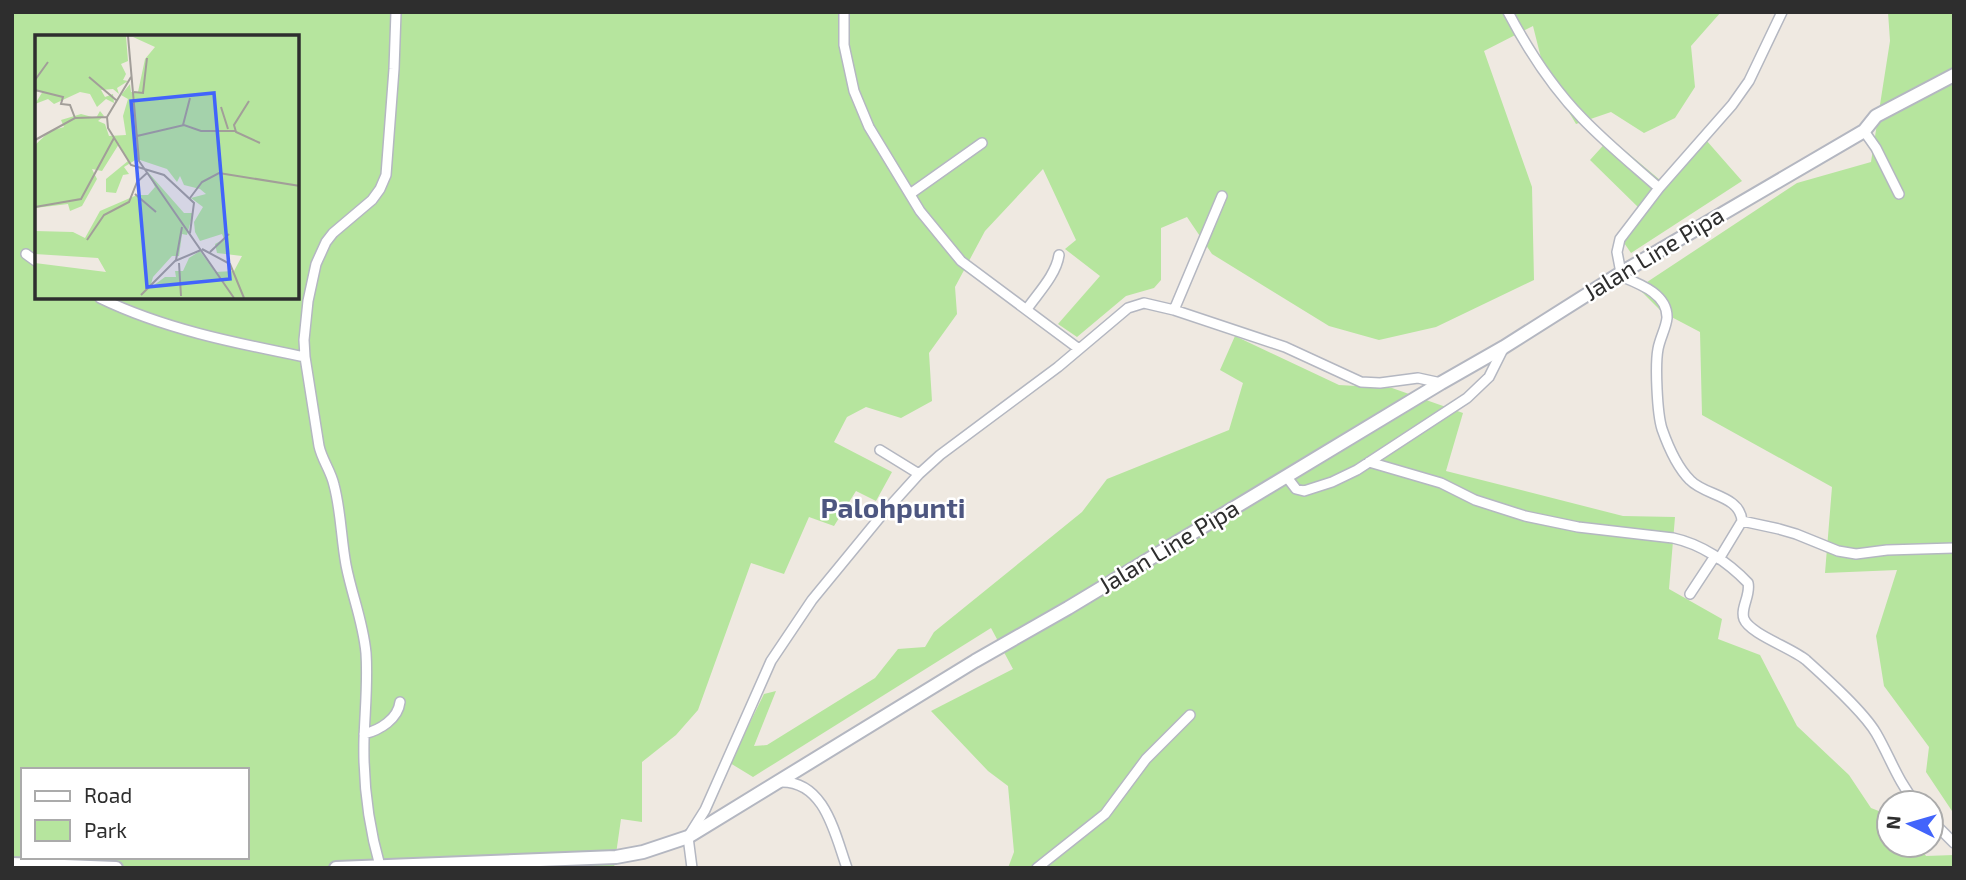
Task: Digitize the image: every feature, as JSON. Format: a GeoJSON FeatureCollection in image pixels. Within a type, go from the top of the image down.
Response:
{"type":"FeatureCollection","features":[{"type":"Feature","properties":{"kind":"main road","name":"Jalan Line Pipa"},"geometry":{"type":"LineString","coordinates":[[336,868],[616,857],[643,852],[688,837],[975,661],[1504,347],[1619,274],[1864,131],[1876,116],[1954,75]]}},
{"type":"Feature","properties":{"kind":"main road"},"geometry":{"type":"LineString","coordinates":[[12,864],[116,868]]}},
{"type":"Feature","properties":{"kind":"street"},"geometry":{"type":"LineString","coordinates":[[380,866],[365,795],[367,673],[361,618],[345,561],[335,487],[319,446],[304,357],[304,340],[316,264],[326,242],[372,200],[386,174],[396,12]]}},
{"type":"Feature","properties":{"kind":"street"},"geometry":{"type":"LineString","coordinates":[[844,12],[844,45],[855,91],[869,127],[920,211],[961,261],[1079,349]]}},
{"type":"Feature","properties":{"kind":"street"},"geometry":{"type":"LineString","coordinates":[[1508,12],[1529,49],[1562,96],[1658,188]]}},
{"type":"Feature","properties":{"kind":"street"},"geometry":{"type":"LineString","coordinates":[[1690,594],[1742,521],[1741,514],[1735,505],[1693,483],[1673,455],[1659,414],[1657,355],[1667,316],[1664,303],[1652,291],[1619,274],[1617,252],[1620,239],[1658,188],[1732,105],[1749,81],[1782,12]]}},
{"type":"Feature","properties":{"kind":"street"},"geometry":{"type":"LineString","coordinates":[[1864,131],[1876,148],[1899,194]]}},
{"type":"Feature","properties":{"kind":"street"},"geometry":{"type":"LineString","coordinates":[[910,194],[982,143]]}},
{"type":"Feature","properties":{"kind":"street"},"geometry":{"type":"LineString","coordinates":[[1174,310],[1222,196]]}},
{"type":"Feature","properties":{"kind":"street"},"geometry":{"type":"LineString","coordinates":[[26,254],[35,260]]}},
{"type":"Feature","properties":{"kind":"street"},"geometry":{"type":"LineString","coordinates":[[1027,309],[1053,272],[1059,255]]}},
{"type":"Feature","properties":{"kind":"street"},"geometry":{"type":"LineString","coordinates":[[103,299],[166,324],[247,346],[304,357]]}},
{"type":"Feature","properties":{"kind":"street"},"geometry":{"type":"LineString","coordinates":[[692,868],[688,837],[705,810],[760,684],[780,646],[812,600],[919,474],[1128,308],[1144,303],[1174,310],[1285,347],[1361,382],[1380,383],[1418,378],[1441,383]]}},
{"type":"Feature","properties":{"kind":"street"},"geometry":{"type":"LineString","coordinates":[[1286,476],[1296,489],[1310,490],[1345,477],[1467,398],[1489,377],[1504,347]]}},
{"type":"Feature","properties":{"kind":"street"},"geometry":{"type":"LineString","coordinates":[[880,450],[919,474]]}},
{"type":"Feature","properties":{"kind":"street"},"geometry":{"type":"LineString","coordinates":[[1369,462],[1441,483],[1475,500],[1506,511],[1578,527],[1683,540],[1717,558],[1748,583],[1744,616],[1747,623],[1764,636],[1801,656],[1862,715],[1877,734],[1906,789]]}},
{"type":"Feature","properties":{"kind":"street"},"geometry":{"type":"LineString","coordinates":[[1742,521],[1771,526],[1838,551],[1856,554],[1954,548]]}},
{"type":"Feature","properties":{"kind":"street"},"geometry":{"type":"LineString","coordinates":[[364,734],[372,732],[393,718],[398,712],[400,702]]}},
{"type":"Feature","properties":{"kind":"street"},"geometry":{"type":"LineString","coordinates":[[1037,868],[1105,814],[1146,759],[1190,715]]}},
{"type":"Feature","properties":{"kind":"street"},"geometry":{"type":"LineString","coordinates":[[779,782],[791,781],[817,796],[847,868]]}},
{"type":"Feature","properties":{"kind":"green space"},"geometry":{"type":"Polygon","coordinates":[[[12,12],[1721,12],[1691,46],[1695,87],[1675,118],[1644,133],[1611,112],[1576,124],[1544,70],[1533,26],[1484,51],[1532,187],[1534,280],[1436,327],[1379,340],[1329,326],[1212,254],[1187,217],[1161,228],[1161,280],[1154,288],[1126,296],[1077,337],[1058,324],[1100,276],[1065,249],[1076,240],[1043,169],[985,231],[955,287],[957,314],[929,353],[932,401],[901,418],[866,407],[847,417],[834,442],[892,472],[876,501],[856,491],[834,526],[809,517],[784,574],[751,563],[698,710],[676,735],[642,762],[642,822],[621,819],[614,868],[12,868],[12,12]]]}},
{"type":"Feature","properties":{"kind":"green space"},"geometry":{"type":"Polygon","coordinates":[[[1888,12],[1954,12],[1954,814],[1945,800],[1945,789],[1937,789],[1926,772],[1929,747],[1884,686],[1876,636],[1897,570],[1825,573],[1832,487],[1702,415],[1700,332],[1662,312],[1638,288],[1797,183],[1871,162],[1890,41],[1888,12]]]}},
{"type":"Feature","properties":{"kind":"green space"},"geometry":{"type":"Polygon","coordinates":[[[1610,138],[1660,180],[1706,140],[1742,181],[1631,253],[1620,237],[1640,209],[1590,160],[1610,138]]]}},
{"type":"Feature","properties":{"kind":"green space"},"geometry":{"type":"Polygon","coordinates":[[[1235,336],[1339,385],[1392,388],[1463,413],[1446,471],[1623,516],[1675,517],[1669,589],[1722,619],[1718,639],[1760,655],[1797,726],[1849,775],[1871,808],[1875,810],[1875,859],[1945,859],[1945,855],[1954,855],[1954,868],[1008,868],[1014,852],[1008,786],[988,771],[931,711],[1013,669],[991,628],[753,777],[730,763],[764,694],[776,691],[754,746],[767,745],[875,678],[898,649],[925,647],[934,632],[1082,512],[1107,479],[1229,430],[1243,383],[1220,370],[1235,336]]]}},
{"type":"Feature","properties":{"kind":"district","name":"Palohpunti"},"geometry":{"type":"Point","coordinates":[893,508]}}]}
